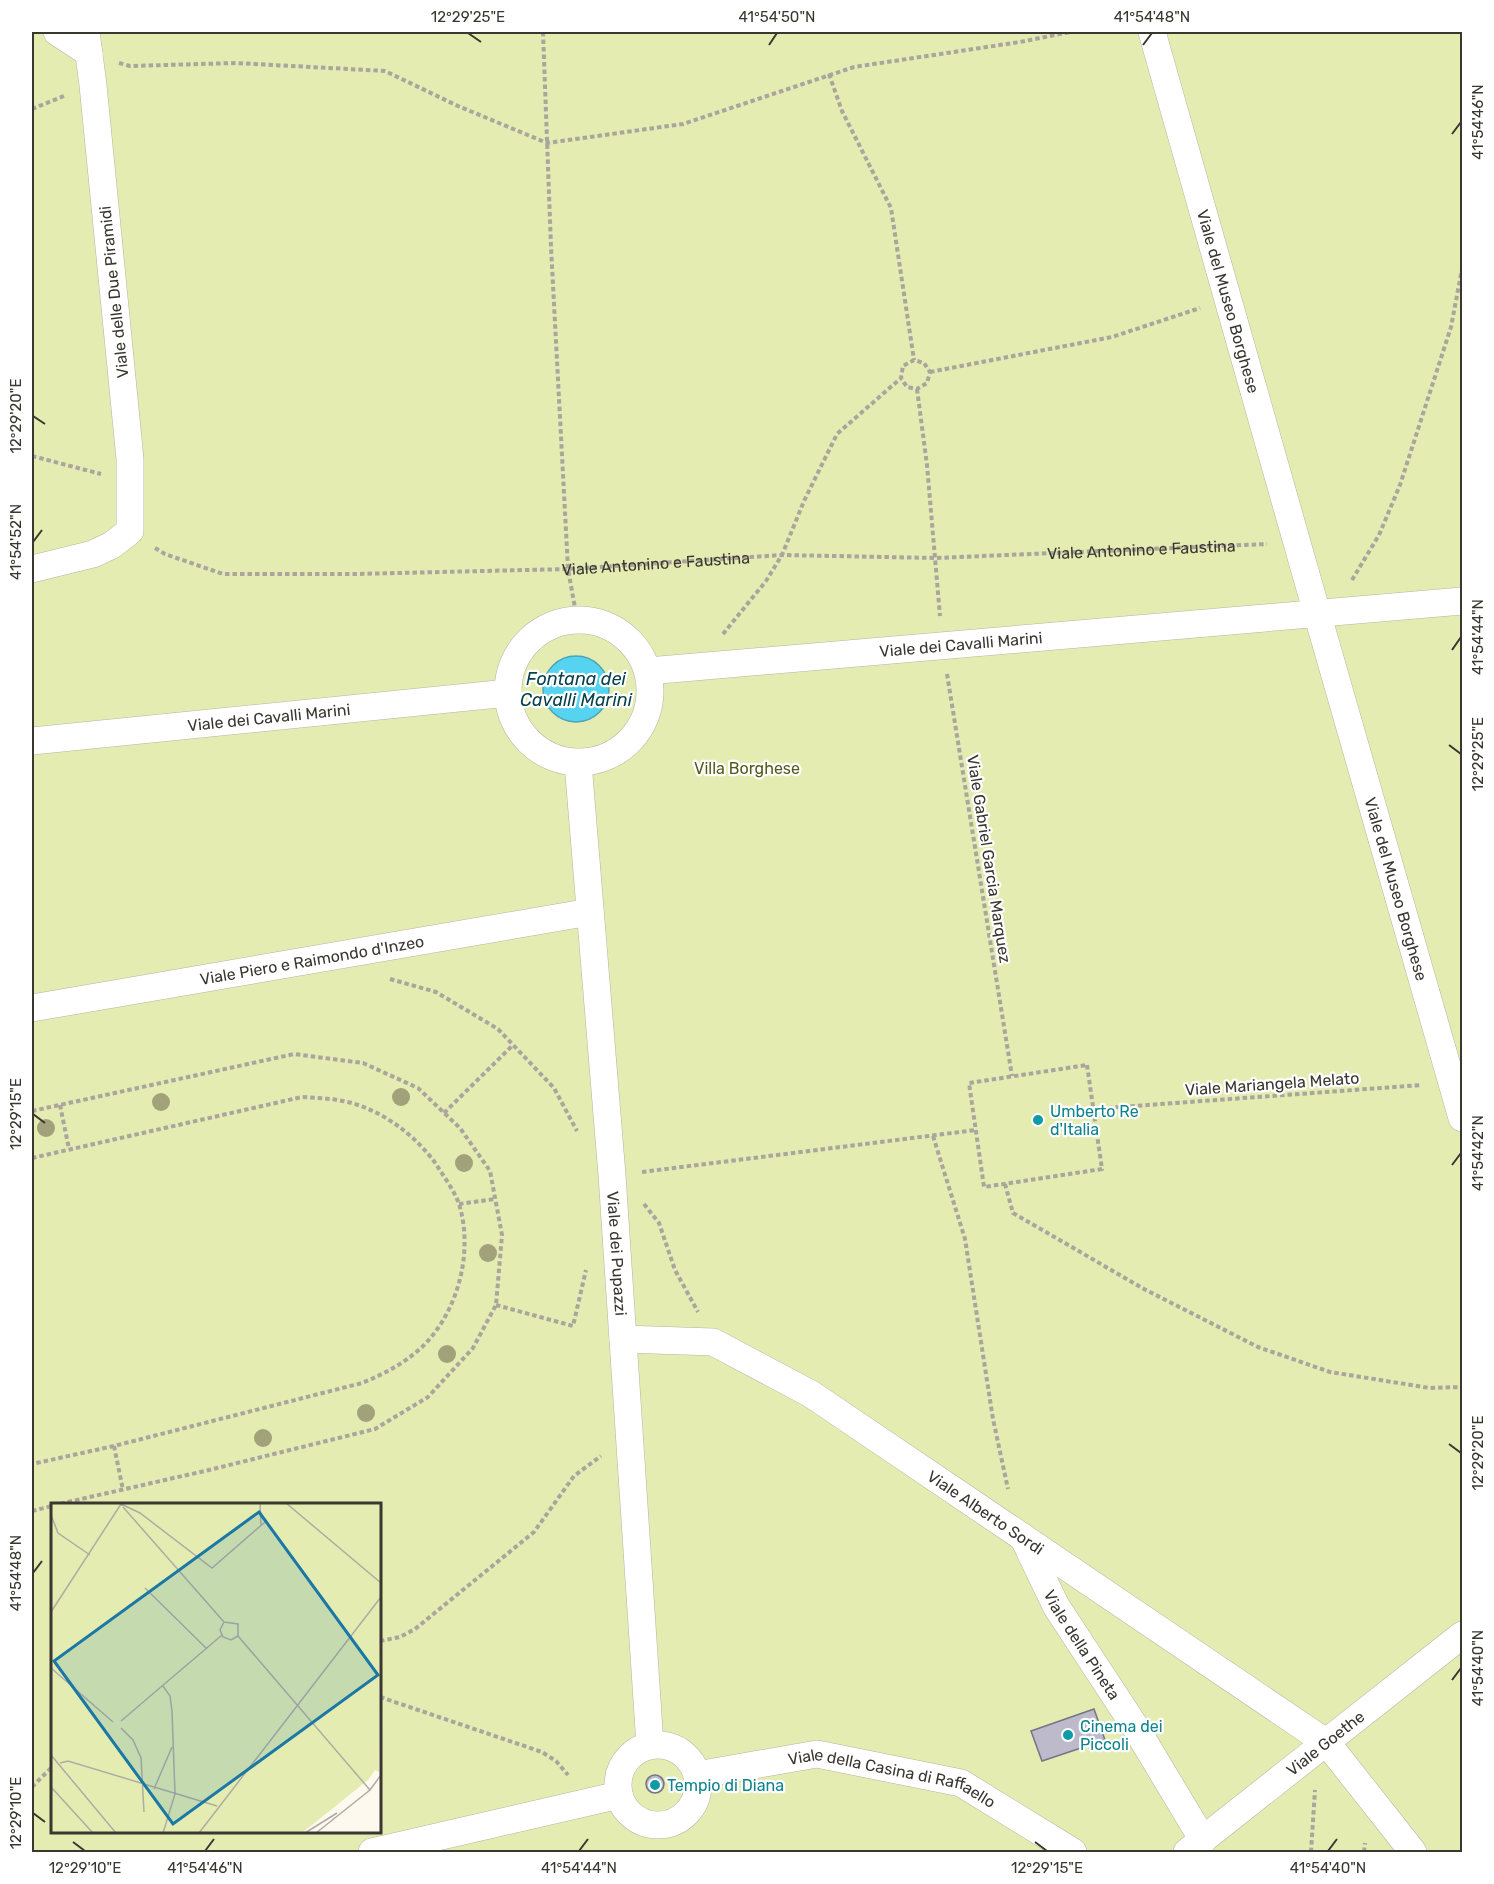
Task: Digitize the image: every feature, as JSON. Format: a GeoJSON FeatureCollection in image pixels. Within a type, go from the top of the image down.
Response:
{"type":"FeatureCollection","features":[{"type":"Feature","properties":{"kind":"street"},"geometry":{"type":"LineString","coordinates":[[57,32],[87,42]]}},
{"type":"Feature","properties":{"kind":"street","name":"Viale del Museo Borghese"},"geometry":{"type":"LineString","coordinates":[[1152,32],[1462,1118]]}},
{"type":"Feature","properties":{"kind":"street","name":"Viale delle Due Piramidi"},"geometry":{"type":"LineString","coordinates":[[87,42],[130,459],[130,531]]}},
{"type":"Feature","properties":{"kind":"street"},"geometry":{"type":"LineString","coordinates":[[32,569],[93,554],[112,545],[130,531]]}},
{"type":"Feature","properties":{"kind":"street","name":"Viale dei Cavalli Marini"},"geometry":{"type":"LineString","coordinates":[[648,671],[1462,601]]}},
{"type":"Feature","properties":{"kind":"street"},"geometry":{"type":"LineString","coordinates":[[577,619],[606,624],[633,643],[648,671],[651,697],[648,712],[641,727],[619,751],[599,760],[578,763],[549,756],[529,742],[514,721],[508,693],[510,674],[516,657],[541,630],[560,622],[577,619]]}},
{"type":"Feature","properties":{"kind":"street","name":"Viale dei Cavalli Marini"},"geometry":{"type":"LineString","coordinates":[[32,741],[508,693]]}},
{"type":"Feature","properties":{"kind":"street","name":"Viale dei Pupazzi"},"geometry":{"type":"LineString","coordinates":[[578,763],[590,912],[617,1175],[623,1339],[650,1745]]}},
{"type":"Feature","properties":{"kind":"street","name":"Viale Piero e Raimondo d'Inzeo"},"geometry":{"type":"LineString","coordinates":[[32,1008],[590,912]]}},
{"type":"Feature","properties":{"kind":"street","name":"Viale Alberto Sordi"},"geometry":{"type":"LineString","coordinates":[[623,1339],[713,1342],[811,1394],[1327,1743],[1413,1852]]}},
{"type":"Feature","properties":{"kind":"street","name":"Viale della Pineta"},"geometry":{"type":"LineString","coordinates":[[1023,1537],[1056,1606],[1134,1725],[1195,1846]]}},
{"type":"Feature","properties":{"kind":"street","name":"Viale Goethe"},"geometry":{"type":"LineString","coordinates":[[1195,1846],[1462,1635]]}},
{"type":"Feature","properties":{"kind":"street"},"geometry":{"type":"LineString","coordinates":[[650,1745],[663,1745],[679,1752],[692,1764],[697,1775],[698,1788],[695,1800],[684,1815],[668,1824],[656,1825],[644,1822],[628,1811],[619,1796],[619,1774],[624,1764],[631,1755],[650,1745]]}},
{"type":"Feature","properties":{"kind":"street","name":"Viale della Casina di Raffaello"},"geometry":{"type":"LineString","coordinates":[[697,1775],[817,1754],[961,1783],[1073,1852]]}},
{"type":"Feature","properties":{"kind":"street"},"geometry":{"type":"LineString","coordinates":[[372,1852],[619,1796]]}},
{"type":"Feature","properties":{"kind":"path"},"geometry":{"type":"LineString","coordinates":[[543,32],[568,569],[577,619]]}},
{"type":"Feature","properties":{"kind":"path"},"geometry":{"type":"LineString","coordinates":[[87,42],[129,66],[236,63],[385,71],[458,106],[547,143],[682,123],[854,67],[1020,42],[1070,32]]}},
{"type":"Feature","properties":{"kind":"path"},"geometry":{"type":"LineString","coordinates":[[829,74],[842,111],[891,208],[914,360]]}},
{"type":"Feature","properties":{"kind":"path"},"geometry":{"type":"LineString","coordinates":[[1350,582],[1379,535],[1400,485],[1451,327],[1462,269]]}},
{"type":"Feature","properties":{"kind":"path"},"geometry":{"type":"LineString","coordinates":[[930,372],[1112,337],[1228,299]]}},
{"type":"Feature","properties":{"kind":"path"},"geometry":{"type":"LineString","coordinates":[[698,665],[766,581],[782,555],[804,501],[837,434],[901,378],[903,366],[914,360],[924,363],[930,372],[927,383],[917,389],[907,387],[901,378]]}},
{"type":"Feature","properties":{"kind":"path","name":"Viale Gabriel Garcia Marquez"},"geometry":{"type":"LineString","coordinates":[[917,389],[927,465],[943,645],[1012,1076]]}},
{"type":"Feature","properties":{"kind":"path"},"geometry":{"type":"LineString","coordinates":[[32,456],[130,481]]}},
{"type":"Feature","properties":{"kind":"path","name":"Viale Antonino e Faustina"},"geometry":{"type":"LineString","coordinates":[[130,531],[165,554],[223,574],[356,574],[568,569],[782,555],[936,558],[1297,542]]}},
{"type":"Feature","properties":{"kind":"path"},"geometry":{"type":"LineString","coordinates":[[381,976],[436,992],[498,1029],[554,1088],[579,1136]]}},
{"type":"Feature","properties":{"kind":"path"},"geometry":{"type":"LineString","coordinates":[[444,1113],[513,1045]]}},
{"type":"Feature","properties":{"kind":"path"},"geometry":{"type":"LineString","coordinates":[[32,1111],[294,1054],[363,1063],[418,1088],[460,1128],[490,1171],[502,1235],[495,1305],[473,1348],[428,1397],[375,1429],[64,1503]]}},
{"type":"Feature","properties":{"kind":"path"},"geometry":{"type":"LineString","coordinates":[[1087,1065],[1093,1109],[1102,1169],[984,1187],[969,1083],[1087,1065]]}},
{"type":"Feature","properties":{"kind":"path","name":"Viale Mariangela Melato"},"geometry":{"type":"LineString","coordinates":[[1093,1109],[1452,1083]]}},
{"type":"Feature","properties":{"kind":"path"},"geometry":{"type":"LineString","coordinates":[[32,1158],[302,1097],[340,1100],[362,1106],[384,1118],[406,1132],[426,1150],[450,1185],[459,1204],[465,1244],[458,1290],[440,1325],[423,1346],[384,1374],[362,1383],[114,1446],[32,1464]]}},
{"type":"Feature","properties":{"kind":"path"},"geometry":{"type":"LineString","coordinates":[[60,1105],[69,1149]]}},
{"type":"Feature","properties":{"kind":"path"},"geometry":{"type":"LineString","coordinates":[[617,1175],[976,1130]]}},
{"type":"Feature","properties":{"kind":"path"},"geometry":{"type":"LineString","coordinates":[[933,1136],[965,1239],[1004,1477],[1023,1537]]}},
{"type":"Feature","properties":{"kind":"path"},"geometry":{"type":"LineString","coordinates":[[617,1175],[659,1223],[675,1270],[713,1342]]}},
{"type":"Feature","properties":{"kind":"path"},"geometry":{"type":"LineString","coordinates":[[1005,1184],[1013,1213],[1144,1289],[1258,1347],[1330,1372],[1430,1388],[1462,1387]]}},
{"type":"Feature","properties":{"kind":"path"},"geometry":{"type":"LineString","coordinates":[[459,1204],[495,1198]]}},
{"type":"Feature","properties":{"kind":"path"},"geometry":{"type":"LineString","coordinates":[[495,1305],[573,1326],[588,1262]]}},
{"type":"Feature","properties":{"kind":"path"},"geometry":{"type":"LineString","coordinates":[[381,1641],[400,1637],[415,1629],[534,1532],[574,1476],[630,1435]]}},
{"type":"Feature","properties":{"kind":"path"},"geometry":{"type":"LineString","coordinates":[[114,1446],[123,1490]]}},
{"type":"Feature","properties":{"kind":"path"},"geometry":{"type":"LineString","coordinates":[[32,1511],[51,1506]]}},
{"type":"Feature","properties":{"kind":"path"},"geometry":{"type":"LineString","coordinates":[[381,1697],[542,1752],[556,1761],[567,1774],[577,1789],[582,1804]]}},
{"type":"Feature","properties":{"kind":"path"},"geometry":{"type":"LineString","coordinates":[[32,1787],[51,1768]]}},
{"type":"Feature","properties":{"kind":"path"},"geometry":{"type":"LineString","coordinates":[[1311,1852],[1315,1789]]}},
{"type":"Feature","properties":{"kind":"green space","name":"Villa Borghese"},"geometry":{"type":"Polygon","coordinates":[[[32,32],[1462,32],[1462,1852],[32,1852],[32,32]]]}},
{"type":"Feature","properties":{"kind":"water","name":"Fontana dei Cavalli Marini"},"geometry":{"type":"Polygon","coordinates":[[[576,656],[589,658],[604,671],[609,689],[607,702],[594,717],[576,722],[563,720],[548,707],[543,689],[545,676],[558,661],[576,656]]]}},
{"type":"Feature","properties":{"kind":"building","name":"Cinema dei Piccoli"},"geometry":{"type":"Polygon","coordinates":[[[1094,1709],[1105,1740],[1042,1761],[1031,1731],[1094,1709]]]}},
{"type":"Feature","properties":{"kind":"building","name":"Tempio di Diana"},"geometry":{"type":"Polygon","coordinates":[[[655,1775],[661,1778],[664,1784],[661,1790],[655,1793],[649,1790],[646,1784],[649,1778],[655,1775]]]}},
{"type":"Feature","properties":{"kind":"place","name":"Umberto Re d'Italia"},"geometry":{"type":"Point","coordinates":[1038,1120]}},
{"type":"Feature","properties":{"kind":"place","name":"Cinema dei Piccoli"},"geometry":{"type":"Point","coordinates":[1068,1735]}},
{"type":"Feature","properties":{"kind":"place","name":"Tempio di Diana"},"geometry":{"type":"Point","coordinates":[655,1785]}}]}
